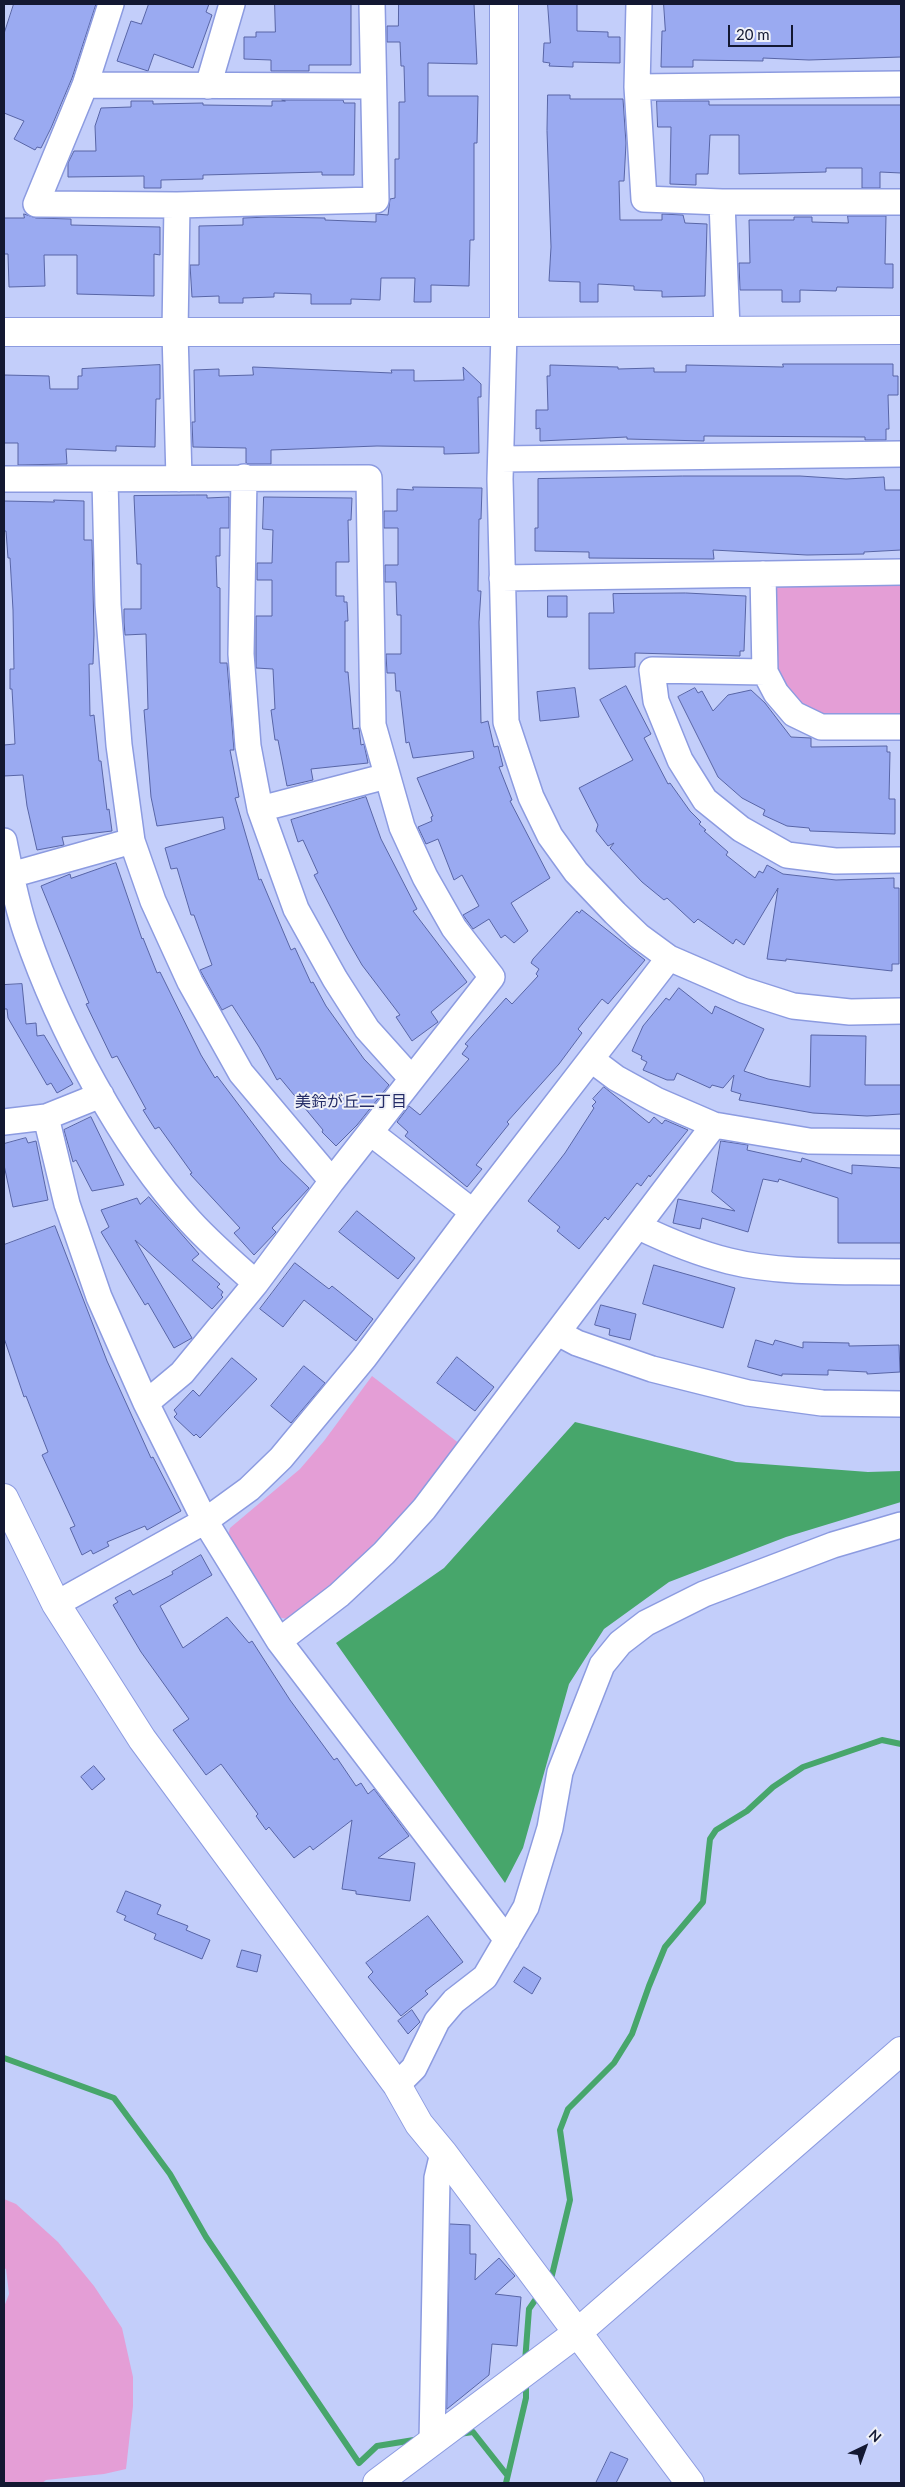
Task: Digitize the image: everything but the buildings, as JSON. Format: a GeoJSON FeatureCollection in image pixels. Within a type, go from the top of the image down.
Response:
{"type":"FeatureCollection","features":[{"type":"Feature","properties":{"kind":"street"},"geometry":{"type":"LineString","coordinates":[[111,4],[85,85],[36,204],[177,205],[376,200],[372,86],[372,4]]}},
{"type":"Feature","properties":{"kind":"street"},"geometry":{"type":"LineString","coordinates":[[208,86],[232,4]]}},
{"type":"Feature","properties":{"kind":"street"},"geometry":{"type":"LineString","coordinates":[[504,4],[504,332],[501,459],[506,722],[531,797],[550,836],[576,872],[639,936],[669,958],[743,990],[793,1006],[850,1012],[901,1011]]}},
{"type":"Feature","properties":{"kind":"street"},"geometry":{"type":"LineString","coordinates":[[639,4],[637,87],[644,199],[722,202],[901,202]]}},
{"type":"Feature","properties":{"kind":"street"},"geometry":{"type":"LineString","coordinates":[[637,87],[901,84]]}},
{"type":"Feature","properties":{"kind":"street"},"geometry":{"type":"LineString","coordinates":[[85,85],[372,86]]}},
{"type":"Feature","properties":{"kind":"street"},"geometry":{"type":"LineString","coordinates":[[722,202],[727,329]]}},
{"type":"Feature","properties":{"kind":"street"},"geometry":{"type":"LineString","coordinates":[[177,205],[175,332],[179,479]]}},
{"type":"Feature","properties":{"kind":"street"},"geometry":{"type":"LineString","coordinates":[[4,332],[901,330]]}},
{"type":"Feature","properties":{"kind":"street"},"geometry":{"type":"LineString","coordinates":[[501,459],[901,454]]}},
{"type":"Feature","properties":{"kind":"street"},"geometry":{"type":"LineString","coordinates":[[244,477],[241,654],[248,746],[260,809],[296,909],[367,1030],[411,1078]]}},
{"type":"Feature","properties":{"kind":"street"},"geometry":{"type":"LineString","coordinates":[[4,479],[369,478],[373,725],[402,827],[425,877],[454,928],[492,977],[411,1078],[256,1283],[182,1373],[146,1403]]}},
{"type":"Feature","properties":{"kind":"street"},"geometry":{"type":"LineString","coordinates":[[105,480],[108,605],[119,745],[132,841],[153,901],[190,982],[241,1073],[332,1181]]}},
{"type":"Feature","properties":{"kind":"street"},"geometry":{"type":"LineString","coordinates":[[502,578],[901,572]]}},
{"type":"Feature","properties":{"kind":"street"},"geometry":{"type":"LineString","coordinates":[[763,574],[764,672],[776,693],[794,714],[821,727],[901,727]]}},
{"type":"Feature","properties":{"kind":"street"},"geometry":{"type":"LineString","coordinates":[[764,672],[652,670],[656,701],[680,760],[705,800],[741,829],[787,855],[835,861],[901,860]]}},
{"type":"Feature","properties":{"kind":"street"},"geometry":{"type":"LineString","coordinates":[[260,809],[386,776]]}},
{"type":"Feature","properties":{"kind":"street"},"geometry":{"type":"LineString","coordinates":[[4,840],[11,876],[26,932],[58,1011],[101,1095],[138,1154],[189,1220],[256,1283]]}},
{"type":"Feature","properties":{"kind":"street"},"geometry":{"type":"LineString","coordinates":[[11,876],[132,841]]}},
{"type":"Feature","properties":{"kind":"street"},"geometry":{"type":"LineString","coordinates":[[56,1604],[205,1521],[249,1489],[280,1458],[364,1358],[473,1212],[669,958]]}},
{"type":"Feature","properties":{"kind":"street"},"geometry":{"type":"LineString","coordinates":[[592,1060],[616,1078],[656,1100],[714,1125],[808,1141],[901,1142]]}},
{"type":"Feature","properties":{"kind":"street"},"geometry":{"type":"LineString","coordinates":[[4,1122],[46,1116],[101,1095]]}},
{"type":"Feature","properties":{"kind":"street"},"geometry":{"type":"LineString","coordinates":[[46,1116],[67,1204],[99,1297],[146,1403],[205,1521],[279,1641],[507,1940]]}},
{"type":"Feature","properties":{"kind":"street"},"geometry":{"type":"LineString","coordinates":[[279,1641],[338,1595],[384,1553],[424,1509],[639,1227],[714,1125]]}},
{"type":"Feature","properties":{"kind":"street"},"geometry":{"type":"LineString","coordinates":[[371,1133],[473,1212]]}},
{"type":"Feature","properties":{"kind":"street"},"geometry":{"type":"LineString","coordinates":[[639,1227],[676,1245],[731,1261],[828,1271],[901,1272]]}},
{"type":"Feature","properties":{"kind":"street"},"geometry":{"type":"LineString","coordinates":[[558,1332],[577,1343],[652,1369],[748,1393],[822,1403],[901,1404]]}},
{"type":"Feature","properties":{"kind":"street"},"geometry":{"type":"LineString","coordinates":[[4,1498],[56,1604],[142,1739],[397,2085],[419,2124],[443,2153],[690,2483]]}},
{"type":"Feature","properties":{"kind":"street"},"geometry":{"type":"LineString","coordinates":[[397,2085],[414,2068],[437,2021],[454,2001],[485,1977],[526,1907],[550,1828],[560,1772],[602,1665],[620,1642],[646,1623],[704,1594],[833,1545],[901,1525]]}},
{"type":"Feature","properties":{"kind":"street"},"geometry":{"type":"LineString","coordinates":[[377,2483],[578,2333],[901,2051]]}},
{"type":"Feature","properties":{"kind":"street"},"geometry":{"type":"LineString","coordinates":[[432,2442],[437,2178],[443,2153]]}},
{"type":"Feature","properties":{"kind":"shaded area"},"geometry":{"type":"Polygon","coordinates":[[[779,585],[901,586],[901,716],[828,715],[810,710],[791,695],[772,662],[772,590],[779,585]]]}},
{"type":"Feature","properties":{"kind":"shaded area"},"geometry":{"type":"Polygon","coordinates":[[[372,1376],[460,1444],[411,1504],[351,1568],[287,1619],[277,1617],[227,1538],[230,1528],[300,1469],[324,1441],[372,1376]]]}},
{"type":"Feature","properties":{"kind":"shaded area"},"geometry":{"type":"Polygon","coordinates":[[[575,1422],[736,1462],[868,1472],[901,1471],[901,1502],[786,1537],[669,1582],[604,1629],[569,1684],[523,1848],[505,1883],[336,1643],[444,1568],[575,1422]]]}},
{"type":"Feature","properties":{"kind":"shaded area"},"geometry":{"type":"Polygon","coordinates":[[[4,2199],[16,2204],[58,2242],[94,2286],[122,2328],[133,2377],[133,2406],[126,2469],[104,2474],[46,2480],[42,2483],[4,2483],[4,2307],[9,2294],[6,2269],[4,2268],[4,2199]]]}},
{"type":"Feature","properties":{"kind":"waterway"},"geometry":{"type":"LineString","coordinates":[[548,2281],[552,2275],[570,2200],[560,2130],[568,2109],[614,2063],[632,2034],[665,1947],[703,1902],[710,1839],[716,1830],[747,1811],[773,1787],[803,1767],[882,1740],[901,1744]]}},
{"type":"Feature","properties":{"kind":"waterway"},"geometry":{"type":"LineString","coordinates":[[4,2058],[114,2098],[170,2174],[206,2237],[359,2463],[377,2446],[420,2439]]}},
{"type":"Feature","properties":{"kind":"waterway"},"geometry":{"type":"LineString","coordinates":[[525,2362],[529,2309],[540,2293]]}},
{"type":"Feature","properties":{"kind":"waterway"},"geometry":{"type":"LineString","coordinates":[[506,2483],[526,2398],[526,2382]]}},
{"type":"Feature","properties":{"kind":"waterway"},"geometry":{"type":"LineString","coordinates":[[459,2434],[473,2432],[507,2475]]}},
{"type":"Feature","properties":{"kind":"district","name":"美鈴が丘二丁目"},"geometry":{"type":"Point","coordinates":[351,1102]}}]}
